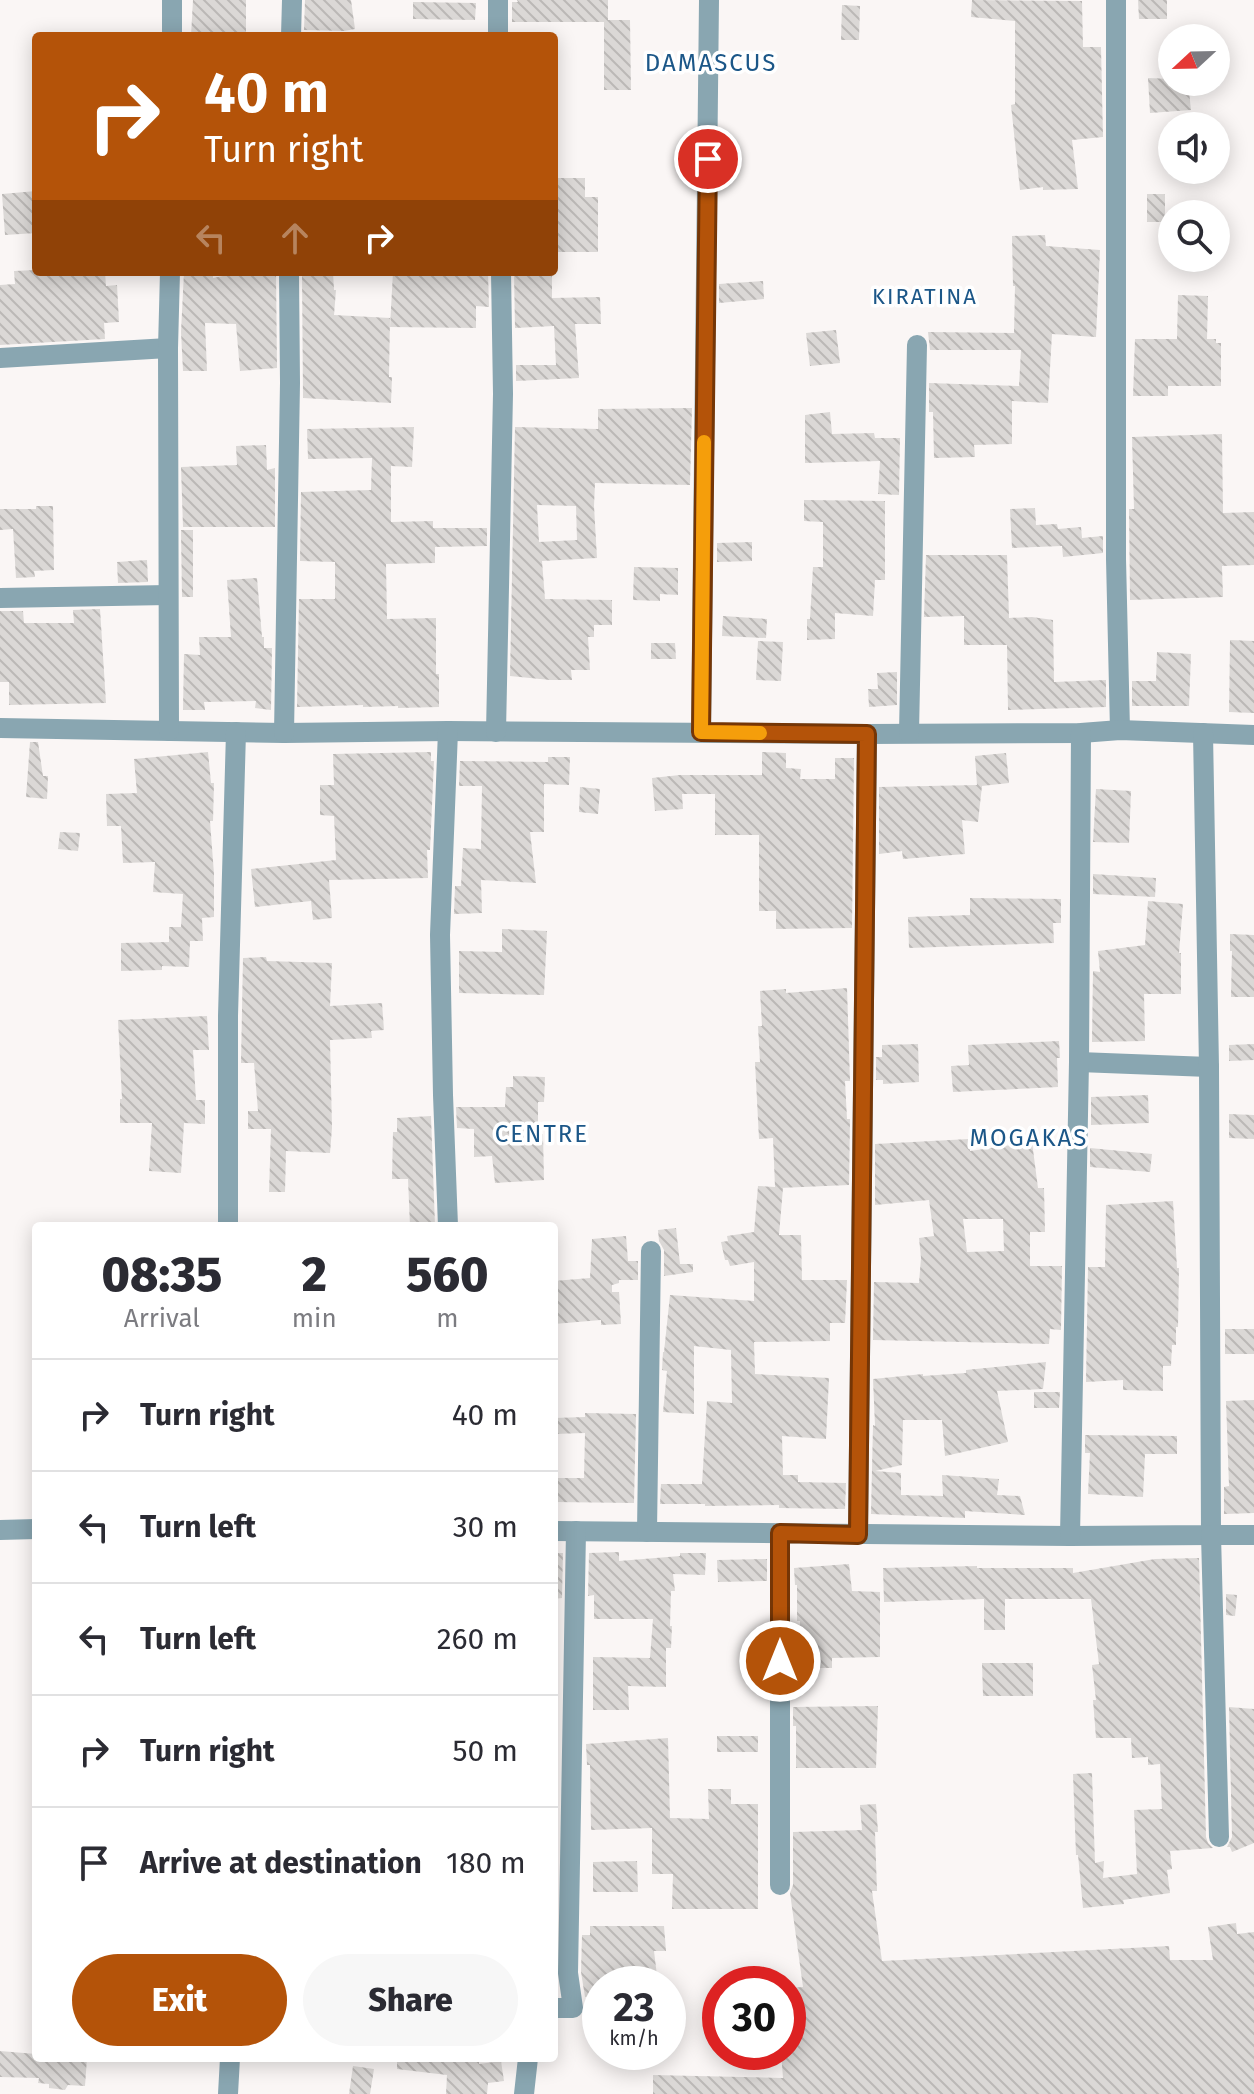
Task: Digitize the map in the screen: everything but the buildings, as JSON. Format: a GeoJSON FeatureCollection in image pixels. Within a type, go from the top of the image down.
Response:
{"type":"FeatureCollection","features":[{"type":"Feature","properties":{"kind":"street"},"geometry":{"type":"LineString","coordinates":[[172,0],[172,32]]}},
{"type":"Feature","properties":{"kind":"street"},"geometry":{"type":"LineString","coordinates":[[291,32],[292,0]]}},
{"type":"Feature","properties":{"kind":"street"},"geometry":{"type":"LineString","coordinates":[[498,0],[498,32]]}},
{"type":"Feature","properties":{"kind":"street"},"geometry":{"type":"LineString","coordinates":[[701,732],[709,0]]}},
{"type":"Feature","properties":{"kind":"street"},"geometry":{"type":"LineString","coordinates":[[1116,0],[1116,559],[1120,730]]}},
{"type":"Feature","properties":{"kind":"street"},"geometry":{"type":"LineString","coordinates":[[169,731],[170,276]]}},
{"type":"Feature","properties":{"kind":"street"},"geometry":{"type":"LineString","coordinates":[[284,733],[289,276]]}},
{"type":"Feature","properties":{"kind":"street"},"geometry":{"type":"LineString","coordinates":[[496,732],[503,394],[501,276]]}},
{"type":"Feature","properties":{"kind":"street"},"geometry":{"type":"LineString","coordinates":[[909,733],[917,345]]}},
{"type":"Feature","properties":{"kind":"street"},"geometry":{"type":"LineString","coordinates":[[0,358],[168,348]]}},
{"type":"Feature","properties":{"kind":"street"},"geometry":{"type":"LineString","coordinates":[[0,598],[168,595]]}},
{"type":"Feature","properties":{"kind":"street"},"geometry":{"type":"LineString","coordinates":[[0,728],[284,733],[867,734],[1120,730],[1254,735]]}},
{"type":"Feature","properties":{"kind":"street"},"geometry":{"type":"LineString","coordinates":[[448,731],[440,935],[448,1222]]}},
{"type":"Feature","properties":{"kind":"street"},"geometry":{"type":"LineString","coordinates":[[228,1222],[228,1016],[236,732]]}},
{"type":"Feature","properties":{"kind":"street"},"geometry":{"type":"LineString","coordinates":[[1070,1536],[1079,1062],[1081,733]]}},
{"type":"Feature","properties":{"kind":"street"},"geometry":{"type":"LineString","coordinates":[[1203,733],[1209,1067],[1211,1535],[1219,1837]]}},
{"type":"Feature","properties":{"kind":"street"},"geometry":{"type":"LineString","coordinates":[[858,1535],[867,734]]}},
{"type":"Feature","properties":{"kind":"street"},"geometry":{"type":"LineString","coordinates":[[1079,1062],[1209,1067]]}},
{"type":"Feature","properties":{"kind":"street"},"geometry":{"type":"LineString","coordinates":[[647,1532],[651,1251]]}},
{"type":"Feature","properties":{"kind":"street"},"geometry":{"type":"LineString","coordinates":[[0,1530],[32,1529]]}},
{"type":"Feature","properties":{"kind":"street"},"geometry":{"type":"LineString","coordinates":[[558,1531],[1254,1535]]}},
{"type":"Feature","properties":{"kind":"street"},"geometry":{"type":"LineString","coordinates":[[558,2008],[573,2008],[568,1973],[576,1531]]}},
{"type":"Feature","properties":{"kind":"street"},"geometry":{"type":"LineString","coordinates":[[780,1533],[780,1885]]}},
{"type":"Feature","properties":{"kind":"street"},"geometry":{"type":"LineString","coordinates":[[228,2094],[230,2062]]}},
{"type":"Feature","properties":{"kind":"street"},"geometry":{"type":"LineString","coordinates":[[524,2094],[528,2062]]}},
{"type":"Feature","properties":{"kind":"slow traffic"},"geometry":{"type":"LineString","coordinates":[[704,442],[701,732],[760,733]]}},
{"type":"Feature","properties":{"kind":"district","name":"DAMASCUS"},"geometry":{"type":"Point","coordinates":[711,63]}},
{"type":"Feature","properties":{"kind":"district","name":"KIRATINA"},"geometry":{"type":"Point","coordinates":[925,296]}},
{"type":"Feature","properties":{"kind":"district","name":"CENTRE"},"geometry":{"type":"Point","coordinates":[542,1134]}},
{"type":"Feature","properties":{"kind":"district","name":"MOGAKAS"},"geometry":{"type":"Point","coordinates":[1029,1138]}},
{"type":"Feature","properties":{"kind":"route"},"geometry":{"type":"LineString","coordinates":[[708,159],[701,732],[867,734],[858,1535],[780,1533],[780,1661]]}}]}
